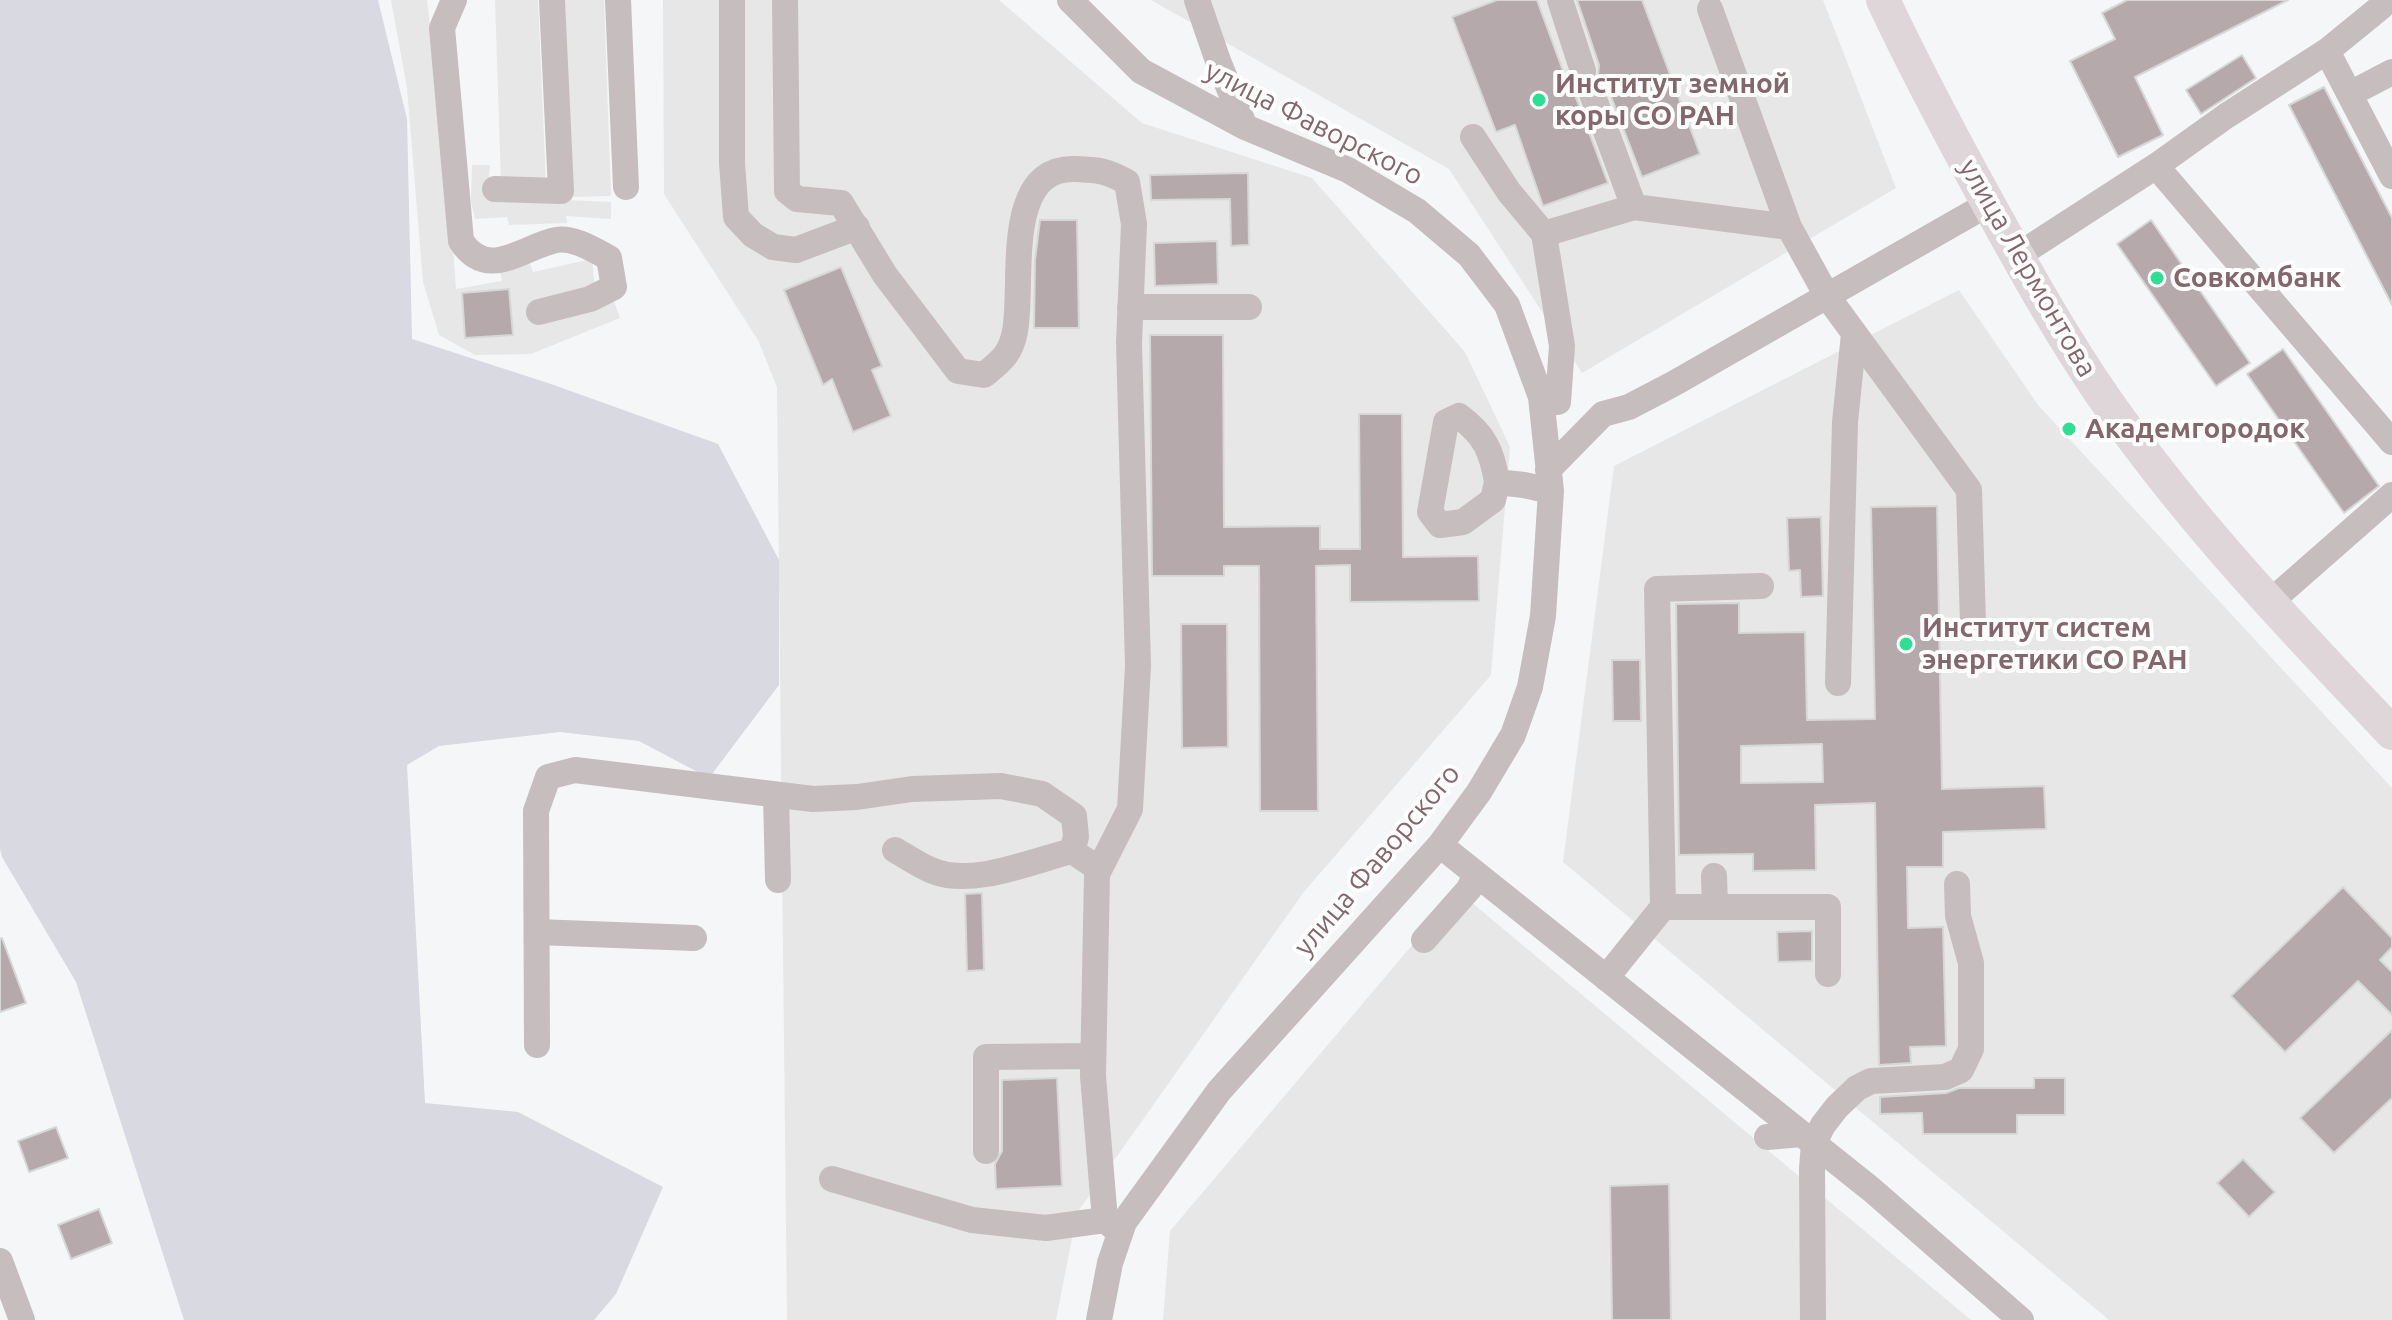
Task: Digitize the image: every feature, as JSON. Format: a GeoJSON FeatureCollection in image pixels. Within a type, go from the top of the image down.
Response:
{"type":"FeatureCollection","features":[{"type":"Feature","properties":{"kind":"main road","name":"улица Лермонтова"},"geometry":{"type":"LineString","coordinates":[[1883,0],[1914,66],[2017,256],[2108,403],[2269,603],[2392,733]]}},
{"type":"Feature","properties":{"kind":"street"},"geometry":{"type":"LineString","coordinates":[[437,0],[461,241],[468,251],[490,261],[509,258],[559,239],[586,245],[609,258],[614,287],[590,299],[539,312]]}},
{"type":"Feature","properties":{"kind":"street"},"geometry":{"type":"LineString","coordinates":[[442,28],[454,0]]}},
{"type":"Feature","properties":{"kind":"street"},"geometry":{"type":"LineString","coordinates":[[495,189],[561,191],[552,0]]}},
{"type":"Feature","properties":{"kind":"street"},"geometry":{"type":"LineString","coordinates":[[618,0],[626,187]]}},
{"type":"Feature","properties":{"kind":"street"},"geometry":{"type":"LineString","coordinates":[[732,0],[732,163],[736,217],[753,235],[773,247],[796,250],[857,227]]}},
{"type":"Feature","properties":{"kind":"street"},"geometry":{"type":"LineString","coordinates":[[785,0],[787,191],[797,199],[841,203],[885,275],[958,371],[984,375],[1004,359],[1015,332],[1020,224],[1037,182],[1059,169],[1105,170],[1127,182],[1134,224],[1130,307],[1138,682],[1130,809],[1097,874],[1093,1056],[1112,1226],[1046,1228],[972,1220],[832,1179]]}},
{"type":"Feature","properties":{"kind":"street","name":"улица Фаворского"},"geometry":{"type":"LineString","coordinates":[[1070,0],[1141,71],[1245,127],[1348,170],[1417,211],[1469,255],[1507,305],[1550,399],[1543,616],[1530,687],[1513,735],[1479,792],[1440,845],[1219,1091],[1141,1197],[1112,1226],[1110,1263],[1099,1320]]}},
{"type":"Feature","properties":{"kind":"street"},"geometry":{"type":"LineString","coordinates":[[1197,0],[1245,127]]}},
{"type":"Feature","properties":{"kind":"street"},"geometry":{"type":"LineString","coordinates":[[1560,0],[1634,207]]}},
{"type":"Feature","properties":{"kind":"street"},"geometry":{"type":"LineString","coordinates":[[1710,9],[1789,227],[1827,296],[1969,490],[1973,624]]}},
{"type":"Feature","properties":{"kind":"street"},"geometry":{"type":"LineString","coordinates":[[2017,256],[2386,12]]}},
{"type":"Feature","properties":{"kind":"street"},"geometry":{"type":"LineString","coordinates":[[2327,51],[2392,176]]}},
{"type":"Feature","properties":{"kind":"street"},"geometry":{"type":"LineString","coordinates":[[2350,94],[2392,72]]}},
{"type":"Feature","properties":{"kind":"street"},"geometry":{"type":"LineString","coordinates":[[1473,137],[1509,192],[1544,234],[1562,346],[1550,399],[1603,414],[1629,407],[1673,384],[1988,204]]}},
{"type":"Feature","properties":{"kind":"street"},"geometry":{"type":"LineString","coordinates":[[2156,166],[2392,442]]}},
{"type":"Feature","properties":{"kind":"street"},"geometry":{"type":"LineString","coordinates":[[1544,234],[1634,207],[1789,227]]}},
{"type":"Feature","properties":{"kind":"street"},"geometry":{"type":"LineString","coordinates":[[1130,307],[1249,307]]}},
{"type":"Feature","properties":{"kind":"street"},"geometry":{"type":"LineString","coordinates":[[1838,683],[1845,422],[1854,334]]}},
{"type":"Feature","properties":{"kind":"street"},"geometry":{"type":"LineString","coordinates":[[1497,482],[1524,485],[1549,480],[1603,414]]}},
{"type":"Feature","properties":{"kind":"street"},"geometry":{"type":"LineString","coordinates":[[2269,603],[2392,495]]}},
{"type":"Feature","properties":{"kind":"street"},"geometry":{"type":"LineString","coordinates":[[1606,978],[1663,907],[1657,589],[1761,586]]}},
{"type":"Feature","properties":{"kind":"street"},"geometry":{"type":"LineString","coordinates":[[537,1045],[536,811],[548,777],[575,770],[813,799],[857,797],[912,789],[1001,786],[1042,794],[1074,816],[1076,837],[1072,851]]}},
{"type":"Feature","properties":{"kind":"street"},"geometry":{"type":"LineString","coordinates":[[776,795],[778,880]]}},
{"type":"Feature","properties":{"kind":"street"},"geometry":{"type":"LineString","coordinates":[[1440,845],[1895,1209],[2021,1320]]}},
{"type":"Feature","properties":{"kind":"street"},"geometry":{"type":"LineString","coordinates":[[895,850],[933,871],[957,877],[976,876],[1072,851],[1099,869]]}},
{"type":"Feature","properties":{"kind":"street"},"geometry":{"type":"LineString","coordinates":[[1424,940],[1469,889],[1476,874]]}},
{"type":"Feature","properties":{"kind":"street"},"geometry":{"type":"LineString","coordinates":[[1714,876],[1715,907]]}},
{"type":"Feature","properties":{"kind":"street"},"geometry":{"type":"LineString","coordinates":[[1767,1137],[1808,1139],[1857,1088],[1871,1081],[1945,1077],[1961,1070],[1971,1049],[1971,963],[1958,916],[1957,884]]}},
{"type":"Feature","properties":{"kind":"street"},"geometry":{"type":"LineString","coordinates":[[1663,907],[1828,907],[1828,974]]}},
{"type":"Feature","properties":{"kind":"street"},"geometry":{"type":"LineString","coordinates":[[537,932],[694,938]]}},
{"type":"Feature","properties":{"kind":"street"},"geometry":{"type":"LineString","coordinates":[[986,1151],[986,1057],[1093,1056]]}},
{"type":"Feature","properties":{"kind":"street"},"geometry":{"type":"LineString","coordinates":[[1808,1139],[1813,1320]]}},
{"type":"Feature","properties":{"kind":"street"},"geometry":{"type":"LineString","coordinates":[[0,1261],[22,1320]]}},
{"type":"Feature","properties":{"kind":"shaded area"},"geometry":{"type":"Polygon","coordinates":[[[0,0],[378,0],[407,119],[412,339],[551,384],[718,444],[779,560],[779,685],[709,778],[639,741],[560,732],[439,746],[407,765],[425,1103],[518,1112],[663,1187],[616,1294],[594,1320],[184,1320],[76,982],[0,849],[0,0]]]}},
{"type":"Feature","properties":{"kind":"shaded area"},"geometry":{"type":"Polygon","coordinates":[[[391,0],[427,0],[448,178],[456,289],[502,281],[500,272],[529,260],[533,272],[592,259],[595,290],[612,296],[620,318],[531,354],[475,355],[439,335],[423,282],[407,88],[391,0]]]}},
{"type":"Feature","properties":{"kind":"shaded area"},"geometry":{"type":"Polygon","coordinates":[[[495,0],[538,0],[546,184],[501,182],[495,0]]]}},
{"type":"Feature","properties":{"kind":"shaded area"},"geometry":{"type":"Polygon","coordinates":[[[565,0],[604,0],[611,196],[573,197],[565,0]]]}},
{"type":"Feature","properties":{"kind":"shaded area"},"geometry":{"type":"Polygon","coordinates":[[[663,0],[999,0],[1142,123],[1312,178],[1465,352],[1510,447],[1491,675],[1303,893],[1077,1213],[1056,1320],[787,1320],[777,387],[758,340],[664,194],[663,0]]]}},
{"type":"Feature","properties":{"kind":"shaded area"},"geometry":{"type":"Polygon","coordinates":[[[1151,0],[1823,0],[1896,188],[1582,373],[1449,169],[1151,0]]]}},
{"type":"Feature","properties":{"kind":"shaded area"},"geometry":{"type":"Polygon","coordinates":[[[472,165],[490,165],[487,197],[611,202],[611,219],[566,216],[567,223],[509,225],[507,217],[475,219],[471,201],[472,165]]]}},
{"type":"Feature","properties":{"kind":"shaded area"},"geometry":{"type":"Polygon","coordinates":[[[1959,290],[2038,405],[2392,788],[2392,1320],[2109,1320],[1563,862],[1614,466],[1959,290]]]}},
{"type":"Feature","properties":{"kind":"shaded area"},"geometry":{"type":"Polygon","coordinates":[[[1458,891],[1971,1320],[1163,1320],[1170,1231],[1458,891]]]}},
{"type":"Feature","properties":{"kind":"building"},"geometry":{"type":"Polygon","coordinates":[[[1497,0],[1537,0],[1566,79],[1569,77],[1575,84],[1575,95],[1608,183],[1543,206],[1515,125],[1496,132],[1452,17],[1497,0]]]}},
{"type":"Feature","properties":{"kind":"building"},"geometry":{"type":"Polygon","coordinates":[[[1577,0],[1642,0],[1700,154],[1642,177],[1605,81],[1598,75],[1599,65],[1577,0]]]}},
{"type":"Feature","properties":{"kind":"building"},"geometry":{"type":"Polygon","coordinates":[[[2127,0],[2288,0],[2135,77],[2163,135],[2118,157],[2070,61],[2115,39],[2102,13],[2127,0]]]}},
{"type":"Feature","properties":{"kind":"building"},"geometry":{"type":"Polygon","coordinates":[[[2242,55],[2256,78],[2201,114],[2186,90],[2242,55]]]}},
{"type":"Feature","properties":{"kind":"building"},"geometry":{"type":"Polygon","coordinates":[[[2324,87],[2392,218],[2392,305],[2289,105],[2324,87]]]}},
{"type":"Feature","properties":{"kind":"building"},"geometry":{"type":"Polygon","coordinates":[[[1248,173],[1249,245],[1231,246],[1230,199],[1151,200],[1150,175],[1248,173]]]}},
{"type":"Feature","properties":{"kind":"building"},"geometry":{"type":"Polygon","coordinates":[[[1040,220],[1077,220],[1079,328],[1034,328],[1035,260],[1040,220]]]}},
{"type":"Feature","properties":{"kind":"building"},"geometry":{"type":"Polygon","coordinates":[[[2151,220],[2250,363],[2216,386],[2117,244],[2151,220]]]}},
{"type":"Feature","properties":{"kind":"building"},"geometry":{"type":"Polygon","coordinates":[[[1217,241],[1218,284],[1155,286],[1154,243],[1217,241]]]}},
{"type":"Feature","properties":{"kind":"building"},"geometry":{"type":"Polygon","coordinates":[[[841,267],[882,366],[872,370],[891,416],[853,432],[832,379],[823,385],[784,290],[841,267]]]}},
{"type":"Feature","properties":{"kind":"building"},"geometry":{"type":"Polygon","coordinates":[[[509,289],[513,335],[465,338],[462,293],[509,289]]]}},
{"type":"Feature","properties":{"kind":"building"},"geometry":{"type":"Polygon","coordinates":[[[1150,335],[1223,335],[1224,527],[1320,526],[1320,549],[1360,549],[1359,414],[1402,414],[1403,557],[1478,556],[1479,601],[1350,602],[1350,565],[1316,566],[1318,811],[1260,811],[1259,566],[1224,566],[1224,576],[1152,576],[1150,335]]]}},
{"type":"Feature","properties":{"kind":"building"},"geometry":{"type":"Polygon","coordinates":[[[2283,349],[2379,486],[2344,513],[2247,374],[2283,349]]]}},
{"type":"Feature","properties":{"kind":"building"},"geometry":{"type":"Polygon","coordinates":[[[1937,506],[1942,789],[2044,786],[2046,829],[1943,832],[1943,867],[1907,867],[1908,928],[1943,927],[1946,1046],[1910,1047],[1911,1063],[1879,1065],[1875,803],[1815,805],[1816,870],[1753,871],[1753,854],[1679,855],[1676,604],[1739,603],[1739,633],[1805,632],[1807,720],[1875,719],[1871,507],[1937,506]],[[1822,744],[1741,746],[1741,783],[1823,782],[1822,744]]]}},
{"type":"Feature","properties":{"kind":"building"},"geometry":{"type":"Polygon","coordinates":[[[1821,517],[1823,596],[1801,597],[1800,570],[1789,571],[1787,518],[1821,517]]]}},
{"type":"Feature","properties":{"kind":"building"},"geometry":{"type":"Polygon","coordinates":[[[1181,624],[1227,624],[1228,747],[1182,748],[1181,624]]]}},
{"type":"Feature","properties":{"kind":"building"},"geometry":{"type":"Polygon","coordinates":[[[1612,660],[1640,660],[1641,721],[1613,721],[1612,660]]]}},
{"type":"Feature","properties":{"kind":"building"},"geometry":{"type":"Polygon","coordinates":[[[2343,887],[2392,938],[2392,947],[2380,960],[2392,972],[2392,1015],[2358,981],[2285,1052],[2231,996],[2343,887]]]}},
{"type":"Feature","properties":{"kind":"building"},"geometry":{"type":"Polygon","coordinates":[[[982,893],[984,970],[967,971],[965,894],[982,893]]]}},
{"type":"Feature","properties":{"kind":"building"},"geometry":{"type":"Polygon","coordinates":[[[1812,931],[1812,961],[1778,962],[1777,932],[1812,931]]]}},
{"type":"Feature","properties":{"kind":"building"},"geometry":{"type":"Polygon","coordinates":[[[0,939],[26,1003],[0,1012],[0,939]]]}},
{"type":"Feature","properties":{"kind":"building"},"geometry":{"type":"Polygon","coordinates":[[[2392,1030],[2392,1098],[2334,1153],[2300,1118],[2392,1030]]]}},
{"type":"Feature","properties":{"kind":"building"},"geometry":{"type":"Polygon","coordinates":[[[1057,1078],[1062,1186],[996,1189],[995,1164],[1002,1151],[1002,1080],[1057,1078]]]}},
{"type":"Feature","properties":{"kind":"building"},"geometry":{"type":"Polygon","coordinates":[[[2034,1078],[2065,1078],[2065,1115],[2017,1115],[2017,1134],[1923,1134],[1922,1113],[1880,1114],[1880,1097],[1946,1093],[1959,1088],[2034,1088],[2034,1078]]]}},
{"type":"Feature","properties":{"kind":"building"},"geometry":{"type":"Polygon","coordinates":[[[56,1127],[68,1158],[29,1172],[18,1141],[56,1127]]]}},
{"type":"Feature","properties":{"kind":"building"},"geometry":{"type":"Polygon","coordinates":[[[2243,1159],[2275,1192],[2249,1217],[2217,1183],[2243,1159]]]}},
{"type":"Feature","properties":{"kind":"building"},"geometry":{"type":"Polygon","coordinates":[[[1669,1184],[1671,1320],[1612,1320],[1610,1186],[1669,1184]]]}},
{"type":"Feature","properties":{"kind":"building"},"geometry":{"type":"Polygon","coordinates":[[[99,1209],[112,1243],[71,1259],[58,1225],[99,1209]]]}},
{"type":"Feature","properties":{"kind":"place","name":"Институт земной коры СО РАН"},"geometry":{"type":"Point","coordinates":[1539,100]}},
{"type":"Feature","properties":{"kind":"place","name":"Совкомбанк"},"geometry":{"type":"Point","coordinates":[2157,278]}},
{"type":"Feature","properties":{"kind":"place","name":"Академгородок"},"geometry":{"type":"Point","coordinates":[2069,429]}},
{"type":"Feature","properties":{"kind":"place","name":"Институт систем энергетики СО РАН"},"geometry":{"type":"Point","coordinates":[1906,644]}}]}
